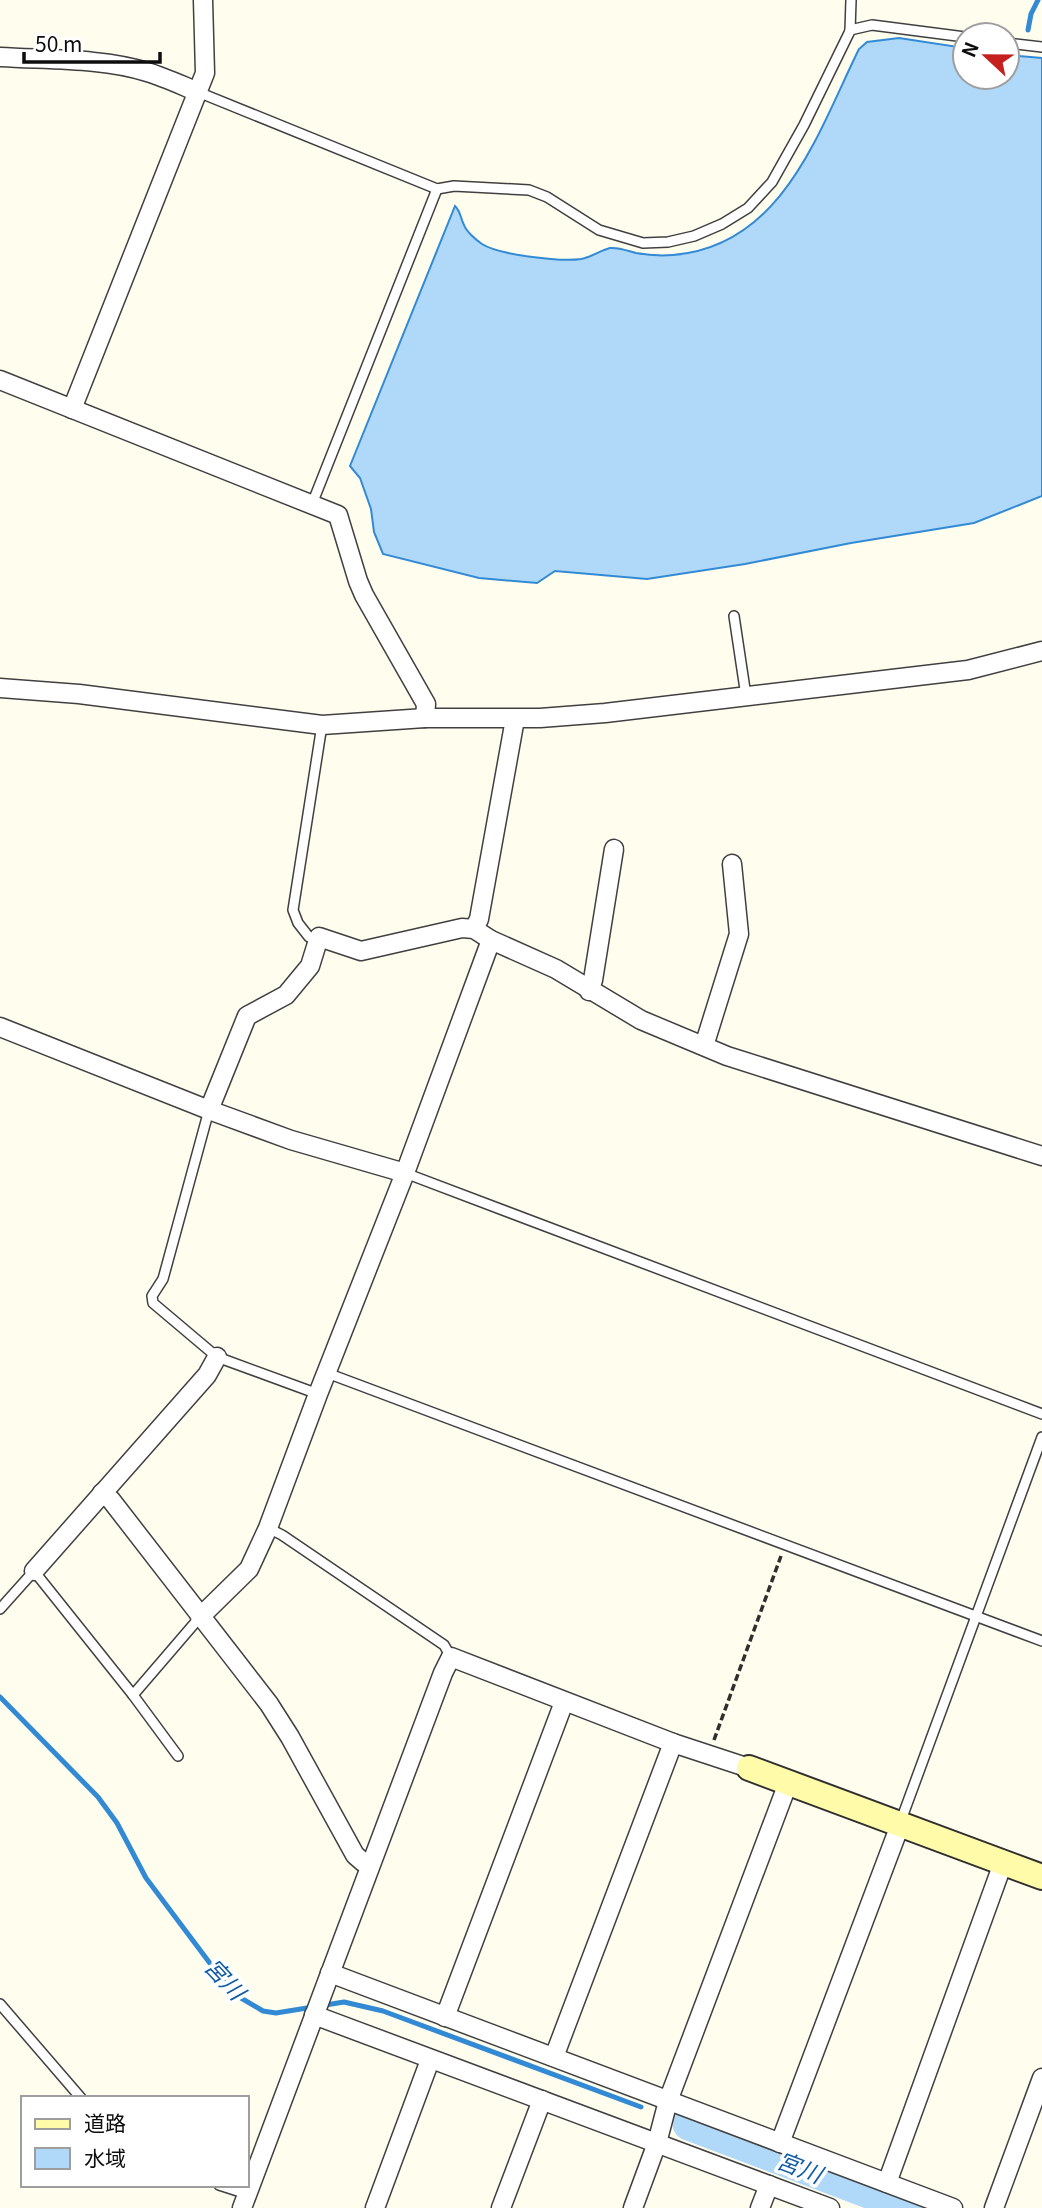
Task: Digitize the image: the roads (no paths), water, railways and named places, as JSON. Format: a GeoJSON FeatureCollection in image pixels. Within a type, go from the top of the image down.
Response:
{"type":"FeatureCollection","features":[{"type":"Feature","properties":{"kind":"street"},"geometry":{"type":"LineString","coordinates":[[72,408],[205,74],[203,0]]}},
{"type":"Feature","properties":{"kind":"street"},"geometry":{"type":"LineString","coordinates":[[0,57],[112,65],[147,72],[198,92]]}},
{"type":"Feature","properties":{"kind":"street"},"geometry":{"type":"LineString","coordinates":[[0,380],[338,514],[358,581],[426,704],[425,718]]}},
{"type":"Feature","properties":{"kind":"street"},"geometry":{"type":"LineString","coordinates":[[0,688],[79,694],[322,725],[425,718],[515,719],[605,713],[968,670],[1042,651]]}},
{"type":"Feature","properties":{"kind":"street"},"geometry":{"type":"LineString","coordinates":[[474,929],[479,919],[515,719]]}},
{"type":"Feature","properties":{"kind":"street"},"geometry":{"type":"LineString","coordinates":[[589,991],[614,849]]}},
{"type":"Feature","properties":{"kind":"street"},"geometry":{"type":"LineString","coordinates":[[704,1046],[739,934],[732,864]]}},
{"type":"Feature","properties":{"kind":"street"},"geometry":{"type":"LineString","coordinates":[[209,1111],[247,1016],[286,995],[310,966],[319,937],[361,951],[463,928],[474,929],[491,940],[556,969],[641,1020],[704,1046],[753,1065],[1042,1156]]}},
{"type":"Feature","properties":{"kind":"street"},"geometry":{"type":"LineString","coordinates":[[200,1617],[249,1569],[268,1528],[405,1173],[491,940]]}},
{"type":"Feature","properties":{"kind":"street"},"geometry":{"type":"LineString","coordinates":[[0,1027],[209,1111],[291,1140],[405,1173]]}},
{"type":"Feature","properties":{"kind":"street"},"geometry":{"type":"LineString","coordinates":[[34,1571],[207,1375],[217,1357]]}},
{"type":"Feature","properties":{"kind":"street"},"geometry":{"type":"LineString","coordinates":[[102,1493],[111,1500],[269,1703],[355,1855],[370,1865]]}},
{"type":"Feature","properties":{"kind":"street"},"geometry":{"type":"LineString","coordinates":[[245,2201],[451,1657],[673,1743],[749,1768],[1042,1878]]}},
{"type":"Feature","properties":{"kind":"street"},"geometry":{"type":"LineString","coordinates":[[445,2017],[564,1702]]}},
{"type":"Feature","properties":{"kind":"street"},"geometry":{"type":"LineString","coordinates":[[554,2057],[673,1743]]}},
{"type":"Feature","properties":{"kind":"street"},"geometry":{"type":"LineString","coordinates":[[633,2208],[657,2143],[668,2101],[788,1783]]}},
{"type":"Feature","properties":{"kind":"street"},"geometry":{"type":"LineString","coordinates":[[780,2143],[900,1825]]}},
{"type":"Feature","properties":{"kind":"street"},"geometry":{"type":"LineString","coordinates":[[887,2183],[1003,1863]]}},
{"type":"Feature","properties":{"kind":"street"},"geometry":{"type":"LineString","coordinates":[[330,1973],[954,2208]]}},
{"type":"Feature","properties":{"kind":"street"},"geometry":{"type":"LineString","coordinates":[[314,2015],[830,2208]]}},
{"type":"Feature","properties":{"kind":"street"},"geometry":{"type":"LineString","coordinates":[[375,2208],[430,2060]]}},
{"type":"Feature","properties":{"kind":"street"},"geometry":{"type":"LineString","coordinates":[[994,2208],[1042,2078]]}},
{"type":"Feature","properties":{"kind":"street"},"geometry":{"type":"LineString","coordinates":[[502,2208],[542,2100]]}},
{"type":"Feature","properties":{"kind":"street"},"geometry":{"type":"LineString","coordinates":[[760,2208],[769,2185]]}},
{"type":"Feature","properties":{"kind":"lane"},"geometry":{"type":"LineString","coordinates":[[198,92],[437,189],[454,186],[529,190],[547,197],[599,230],[643,243],[668,242],[694,236],[722,224],[748,208],[772,182],[804,125],[849,30],[851,0]]}},
{"type":"Feature","properties":{"kind":"lane"},"geometry":{"type":"LineString","coordinates":[[849,30],[872,25],[951,35]]}},
{"type":"Feature","properties":{"kind":"lane"},"geometry":{"type":"LineString","coordinates":[[1021,45],[1042,47]]}},
{"type":"Feature","properties":{"kind":"lane"},"geometry":{"type":"LineString","coordinates":[[312,504],[437,189]]}},
{"type":"Feature","properties":{"kind":"lane"},"geometry":{"type":"LineString","coordinates":[[734,616],[746,696]]}},
{"type":"Feature","properties":{"kind":"lane"},"geometry":{"type":"LineString","coordinates":[[319,937],[309,937],[298,923],[293,910],[322,725]]}},
{"type":"Feature","properties":{"kind":"lane"},"geometry":{"type":"LineString","coordinates":[[209,1111],[163,1279],[152,1296],[153,1303],[217,1357],[318,1394]]}},
{"type":"Feature","properties":{"kind":"lane"},"geometry":{"type":"LineString","coordinates":[[405,1173],[1042,1414]]}},
{"type":"Feature","properties":{"kind":"lane"},"geometry":{"type":"LineString","coordinates":[[327,1373],[1042,1641]]}},
{"type":"Feature","properties":{"kind":"lane"},"geometry":{"type":"LineString","coordinates":[[900,1825],[1042,1437]]}},
{"type":"Feature","properties":{"kind":"lane"},"geometry":{"type":"LineString","coordinates":[[268,1528],[444,1645],[451,1657]]}},
{"type":"Feature","properties":{"kind":"lane"},"geometry":{"type":"LineString","coordinates":[[0,1609],[34,1571],[178,1756]]}},
{"type":"Feature","properties":{"kind":"lane"},"geometry":{"type":"LineString","coordinates":[[133,1695],[200,1617]]}},
{"type":"Feature","properties":{"kind":"lane"},"geometry":{"type":"LineString","coordinates":[[0,2004],[79,2096]]}},
{"type":"Feature","properties":{"kind":"lane"},"geometry":{"type":"LineString","coordinates":[[222,2187],[245,2201]]}},
{"type":"Feature","properties":{"kind":"water"},"geometry":{"type":"Polygon","coordinates":[[[899,38],[951,46],[951,91],[1021,91],[1021,56],[1042,58],[1042,496],[974,523],[647,579],[555,571],[537,583],[479,578],[383,554],[374,532],[371,509],[360,478],[350,466],[455,206],[467,230],[482,244],[530,257],[581,259],[613,248],[640,254],[673,255],[711,247],[743,231],[769,208],[792,180],[828,115],[859,49],[867,42],[899,38]]]}},
{"type":"Feature","properties":{"kind":"waterway"},"geometry":{"type":"LineString","coordinates":[[1028,30],[1031,14],[1038,0]]}},
{"type":"Feature","properties":{"kind":"waterway","name":"宮川"},"geometry":{"type":"LineString","coordinates":[[0,1697],[98,1797],[117,1823],[146,1878],[227,1986],[241,1998],[263,2011],[276,2013],[344,2002],[383,2011],[641,2107]]}},
{"type":"Feature","properties":{"kind":"waterway","name":"宮川"},"geometry":{"type":"LineString","coordinates":[[689,2124],[911,2208]]}}]}
